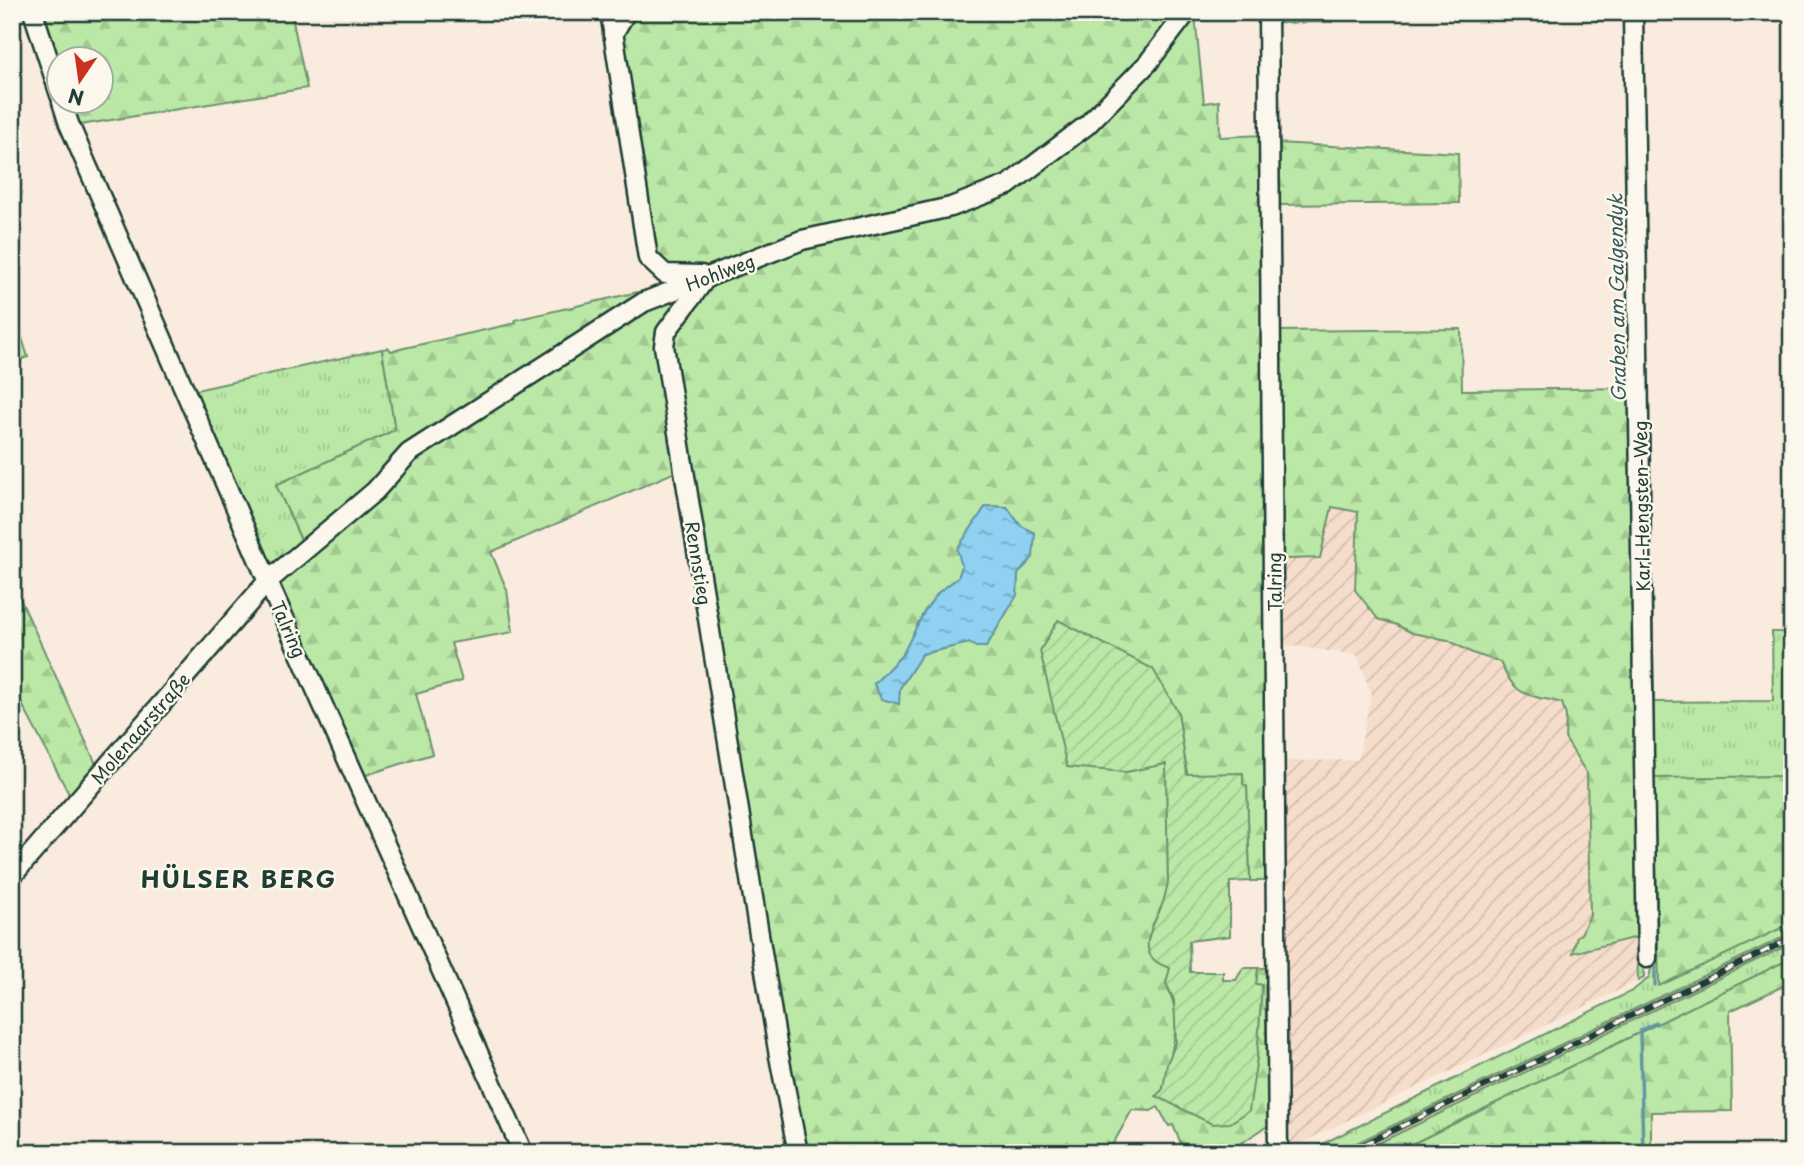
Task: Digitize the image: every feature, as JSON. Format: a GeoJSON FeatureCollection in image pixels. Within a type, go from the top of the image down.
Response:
{"type":"FeatureCollection","features":[{"type":"Feature","properties":{"kind":"street"},"geometry":{"type":"LineString","coordinates":[[33,12],[46,52]]}},
{"type":"Feature","properties":{"kind":"street"},"geometry":{"type":"LineString","coordinates":[[610,12],[648,258],[665,274],[708,275]]}},
{"type":"Feature","properties":{"kind":"street"},"geometry":{"type":"LineString","coordinates":[[613,34],[626,12]]}},
{"type":"Feature","properties":{"kind":"street","name":"Hohlweg"},"geometry":{"type":"LineString","coordinates":[[268,580],[375,491],[409,453],[644,302],[803,240],[951,207],[1008,185],[1087,125],[1147,64],[1187,12]]}},
{"type":"Feature","properties":{"kind":"street","name":"Talring"},"geometry":{"type":"LineString","coordinates":[[1268,12],[1278,1153]]}},
{"type":"Feature","properties":{"kind":"street","name":"Karl-Hengsten-Weg"},"geometry":{"type":"LineString","coordinates":[[1633,12],[1647,958]]}},
{"type":"Feature","properties":{"kind":"street","name":"Talring"},"geometry":{"type":"LineString","coordinates":[[67,116],[268,580],[523,1153]]}},
{"type":"Feature","properties":{"kind":"street","name":"Rennstieg"},"geometry":{"type":"LineString","coordinates":[[708,275],[666,332],[664,346],[750,879],[798,1153]]}},
{"type":"Feature","properties":{"kind":"street","name":"Molenaarstraße"},"geometry":{"type":"LineString","coordinates":[[12,876],[268,580]]}},
{"type":"Feature","properties":{"kind":"shaded area"},"geometry":{"type":"Polygon","coordinates":[[[1332,507],[1359,512],[1355,590],[1378,619],[1412,633],[1448,640],[1472,653],[1500,662],[1508,682],[1518,691],[1562,703],[1566,716],[1565,738],[1587,774],[1590,915],[1574,953],[1637,937],[1638,981],[1286,1150],[1282,761],[1358,760],[1371,693],[1357,655],[1281,644],[1280,555],[1332,507]]]}},
{"type":"Feature","properties":{"kind":"shaded area"},"geometry":{"type":"Polygon","coordinates":[[[1792,933],[1792,943],[1463,1103],[1358,1153],[1336,1153],[1792,933]]]}},
{"type":"Feature","properties":{"kind":"green space"},"geometry":{"type":"Polygon","coordinates":[[[39,12],[291,12],[307,88],[74,126],[71,116],[116,116],[116,46],[49,46],[39,12]]]}},
{"type":"Feature","properties":{"kind":"green space"},"geometry":{"type":"Polygon","coordinates":[[[632,12],[1179,12],[1131,76],[1052,147],[1004,182],[949,201],[717,265],[665,267],[652,253],[622,47],[632,12]]]}},
{"type":"Feature","properties":{"kind":"green space"},"geometry":{"type":"Polygon","coordinates":[[[1276,12],[1331,12],[1332,22],[1276,23],[1276,12]]]}},
{"type":"Feature","properties":{"kind":"green space"},"geometry":{"type":"Polygon","coordinates":[[[1623,12],[1629,12],[1635,388],[1629,388],[1623,12]]]}},
{"type":"Feature","properties":{"kind":"green space"},"geometry":{"type":"Polygon","coordinates":[[[1195,15],[1204,103],[1219,101],[1220,137],[1264,135],[1269,881],[1250,881],[1247,787],[1187,774],[1178,712],[1126,772],[1166,763],[1168,883],[1164,902],[1151,928],[1171,968],[1166,983],[1172,998],[1176,1024],[1163,1089],[1248,1111],[1257,1057],[1262,985],[1256,984],[1258,968],[1270,968],[1265,985],[1268,1098],[1272,1123],[1226,1153],[1185,1153],[1173,1125],[1169,1126],[1158,1107],[1151,1111],[1132,1110],[1108,1153],[802,1153],[668,345],[704,286],[804,246],[940,216],[1093,131],[1195,15]],[[986,506],[958,549],[962,566],[958,578],[939,592],[924,612],[903,654],[874,684],[898,704],[900,688],[922,654],[969,643],[986,647],[1017,595],[1018,574],[1033,557],[1020,525],[1007,507],[986,506]]]}},
{"type":"Feature","properties":{"kind":"green space"},"geometry":{"type":"Polygon","coordinates":[[[1277,143],[1458,153],[1459,203],[1277,205],[1277,143]]]}},
{"type":"Feature","properties":{"kind":"green space"},"geometry":{"type":"Polygon","coordinates":[[[651,289],[405,446],[374,485],[302,542],[276,485],[395,430],[382,349],[389,348],[391,351],[651,289]]]}},
{"type":"Feature","properties":{"kind":"green space"},"geometry":{"type":"Polygon","coordinates":[[[688,293],[663,332],[680,470],[491,552],[507,590],[513,632],[451,643],[462,681],[416,694],[432,754],[363,776],[276,581],[412,458],[624,321],[688,293]]]}},
{"type":"Feature","properties":{"kind":"green space"},"geometry":{"type":"Polygon","coordinates":[[[12,306],[28,357],[12,362],[12,306]]]}},
{"type":"Feature","properties":{"kind":"green space"},"geometry":{"type":"Polygon","coordinates":[[[1461,329],[1462,390],[1635,388],[1635,586],[1644,978],[1638,981],[1637,937],[1573,953],[1577,936],[1581,934],[1590,915],[1587,774],[1565,738],[1566,716],[1562,703],[1523,693],[1511,682],[1500,662],[1472,653],[1448,640],[1412,633],[1378,619],[1355,590],[1358,512],[1332,507],[1320,558],[1286,559],[1280,555],[1278,331],[1461,329]]]}},
{"type":"Feature","properties":{"kind":"green space"},"geometry":{"type":"Polygon","coordinates":[[[382,349],[395,430],[276,485],[302,542],[270,568],[192,391],[382,349]]]}},
{"type":"Feature","properties":{"kind":"green space"},"geometry":{"type":"Polygon","coordinates":[[[12,581],[98,768],[71,798],[12,685],[12,581]]]}},
{"type":"Feature","properties":{"kind":"green space"},"geometry":{"type":"Polygon","coordinates":[[[1646,588],[1652,588],[1654,702],[1773,701],[1772,632],[1792,632],[1792,776],[1654,779],[1659,985],[1792,923],[1792,933],[1336,1153],[1304,1153],[1632,991],[1649,978],[1652,964],[1646,588]]]}},
{"type":"Feature","properties":{"kind":"green space"},"geometry":{"type":"Polygon","coordinates":[[[1058,620],[1153,669],[1178,712],[1187,774],[1243,773],[1243,784],[1247,786],[1250,881],[1230,882],[1230,936],[1189,941],[1190,972],[1223,972],[1223,980],[1236,980],[1243,968],[1258,968],[1256,984],[1262,985],[1257,1057],[1249,1111],[1230,1123],[1212,1124],[1156,1096],[1163,1089],[1167,1064],[1176,1042],[1174,1000],[1166,983],[1170,968],[1158,963],[1148,950],[1150,933],[1168,883],[1166,764],[1126,772],[1067,767],[1040,651],[1058,620]]]}},
{"type":"Feature","properties":{"kind":"green space"},"geometry":{"type":"Polygon","coordinates":[[[1792,776],[1792,923],[1659,986],[1654,778],[1792,776]]]}},
{"type":"Feature","properties":{"kind":"green space"},"geometry":{"type":"Polygon","coordinates":[[[1792,943],[1792,958],[1394,1153],[1358,1153],[1792,943]]]}},
{"type":"Feature","properties":{"kind":"green space"},"geometry":{"type":"Polygon","coordinates":[[[1792,958],[1792,982],[1730,1011],[1732,1111],[1651,1112],[1651,1153],[1394,1153],[1792,958]]]}},
{"type":"Feature","properties":{"kind":"water"},"geometry":{"type":"Polygon","coordinates":[[[986,506],[1007,507],[1020,525],[1035,533],[1033,557],[1018,574],[1017,595],[986,647],[976,647],[969,643],[922,654],[900,688],[899,704],[881,699],[874,684],[903,654],[924,612],[939,592],[958,578],[962,566],[957,549],[986,506]]]}},
{"type":"Feature","properties":{"kind":"waterway","name":"Graben am Galgendyk"},"geometry":{"type":"LineString","coordinates":[[1655,965],[1655,985]]}},
{"type":"Feature","properties":{"kind":"waterway","name":"Graben am Galgendyk"},"geometry":{"type":"LineString","coordinates":[[1643,1153],[1640,1031],[1656,1023]]}},
{"type":"Feature","properties":{"kind":"railway"},"geometry":{"type":"LineString","coordinates":[[1346,1153],[1792,938]]}},
{"type":"Feature","properties":{"kind":"district","name":"HÜLSER BERG"},"geometry":{"type":"Point","coordinates":[239,878]}}]}
